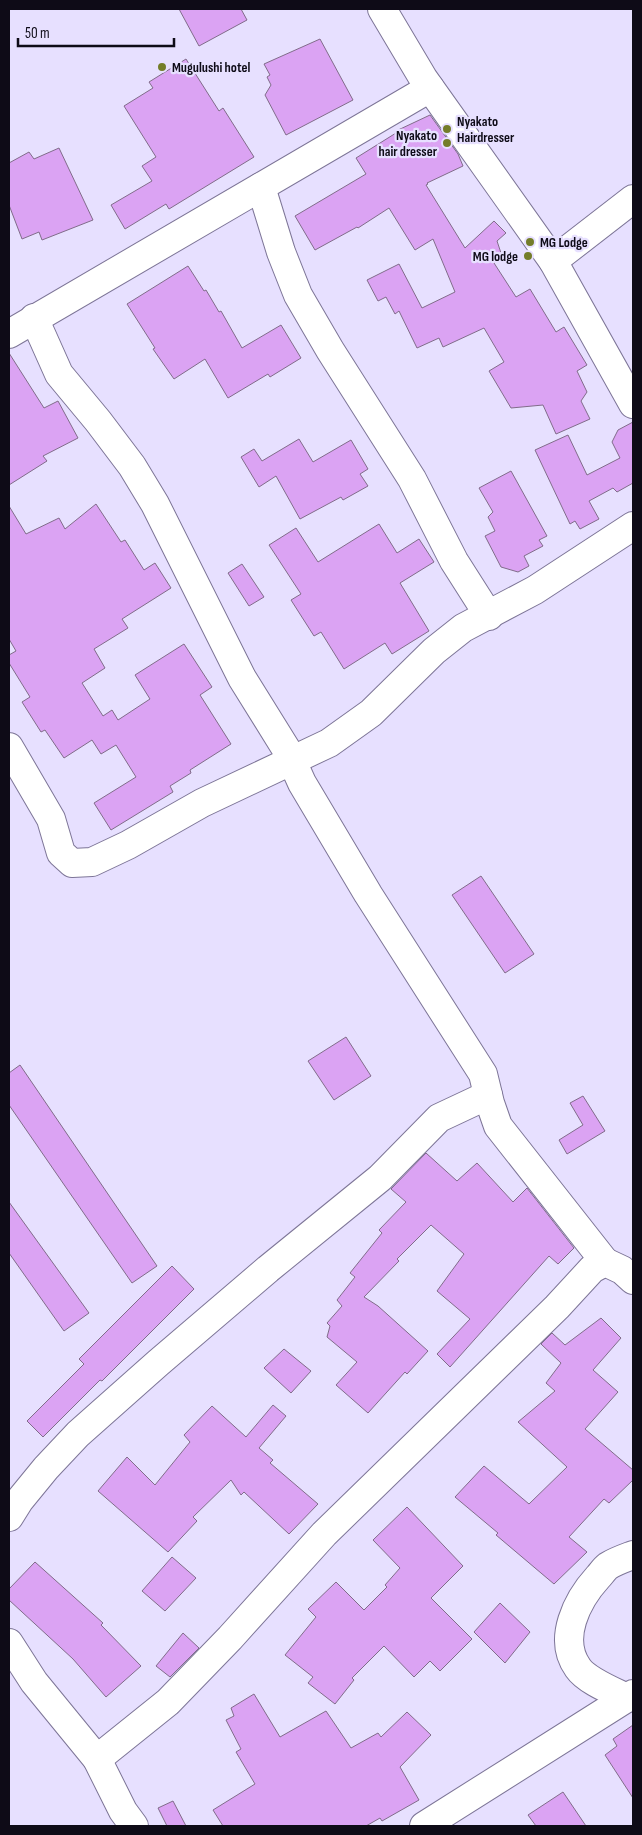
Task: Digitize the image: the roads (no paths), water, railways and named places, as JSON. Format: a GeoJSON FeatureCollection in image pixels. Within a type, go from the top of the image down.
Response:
{"type":"FeatureCollection","features":[{"type":"Feature","properties":{"kind":"street"},"geometry":{"type":"LineString","coordinates":[[382,9],[430,88],[553,261],[633,404]]}},
{"type":"Feature","properties":{"kind":"street"},"geometry":{"type":"LineString","coordinates":[[9,334],[430,88]]}},
{"type":"Feature","properties":{"kind":"street"},"geometry":{"type":"LineString","coordinates":[[261,187],[281,252],[298,295],[330,350],[412,479],[454,561],[489,616]]}},
{"type":"Feature","properties":{"kind":"street"},"geometry":{"type":"LineString","coordinates":[[553,261],[633,199]]}},
{"type":"Feature","properties":{"kind":"street"},"geometry":{"type":"LineString","coordinates":[[34,318],[59,374],[132,466],[155,504],[242,678],[292,761],[302,783],[368,894],[479,1067],[483,1074],[498,1126],[605,1262],[622,1270],[633,1280]]}},
{"type":"Feature","properties":{"kind":"street"},"geometry":{"type":"LineString","coordinates":[[9,747],[51,819],[62,853],[68,861],[77,864],[92,862],[121,849],[202,803],[329,743],[371,713],[441,645],[463,628],[489,616],[567,570],[633,526]]}},
{"type":"Feature","properties":{"kind":"street"},"geometry":{"type":"LineString","coordinates":[[9,1517],[19,1501],[46,1468],[78,1434],[158,1363],[268,1268],[380,1178],[439,1118],[488,1095]]}},
{"type":"Feature","properties":{"kind":"street"},"geometry":{"type":"LineString","coordinates":[[97,1758],[168,1702],[230,1638],[324,1534],[557,1307],[592,1269],[605,1262]]}},
{"type":"Feature","properties":{"kind":"street"},"geometry":{"type":"LineString","coordinates":[[630,1696],[599,1684],[578,1669],[570,1651],[569,1638],[570,1623],[587,1589],[608,1566],[633,1556]]}},
{"type":"Feature","properties":{"kind":"street"},"geometry":{"type":"LineString","coordinates":[[9,1643],[34,1682],[97,1758],[126,1821]]}},
{"type":"Feature","properties":{"kind":"street"},"geometry":{"type":"LineString","coordinates":[[424,1826],[630,1696]]}},
{"type":"Feature","properties":{"kind":"place","name":"Mugulushi hotel"},"geometry":{"type":"Point","coordinates":[162,67]}},
{"type":"Feature","properties":{"kind":"place","name":"Nyakato Hairdresser"},"geometry":{"type":"Point","coordinates":[447,129]}},
{"type":"Feature","properties":{"kind":"place","name":"Nyakato hair dresser"},"geometry":{"type":"Point","coordinates":[447,143]}},
{"type":"Feature","properties":{"kind":"place","name":"MG Lodge"},"geometry":{"type":"Point","coordinates":[530,242]}},
{"type":"Feature","properties":{"kind":"place","name":"MG lodge"},"geometry":{"type":"Point","coordinates":[528,256]}}]}
